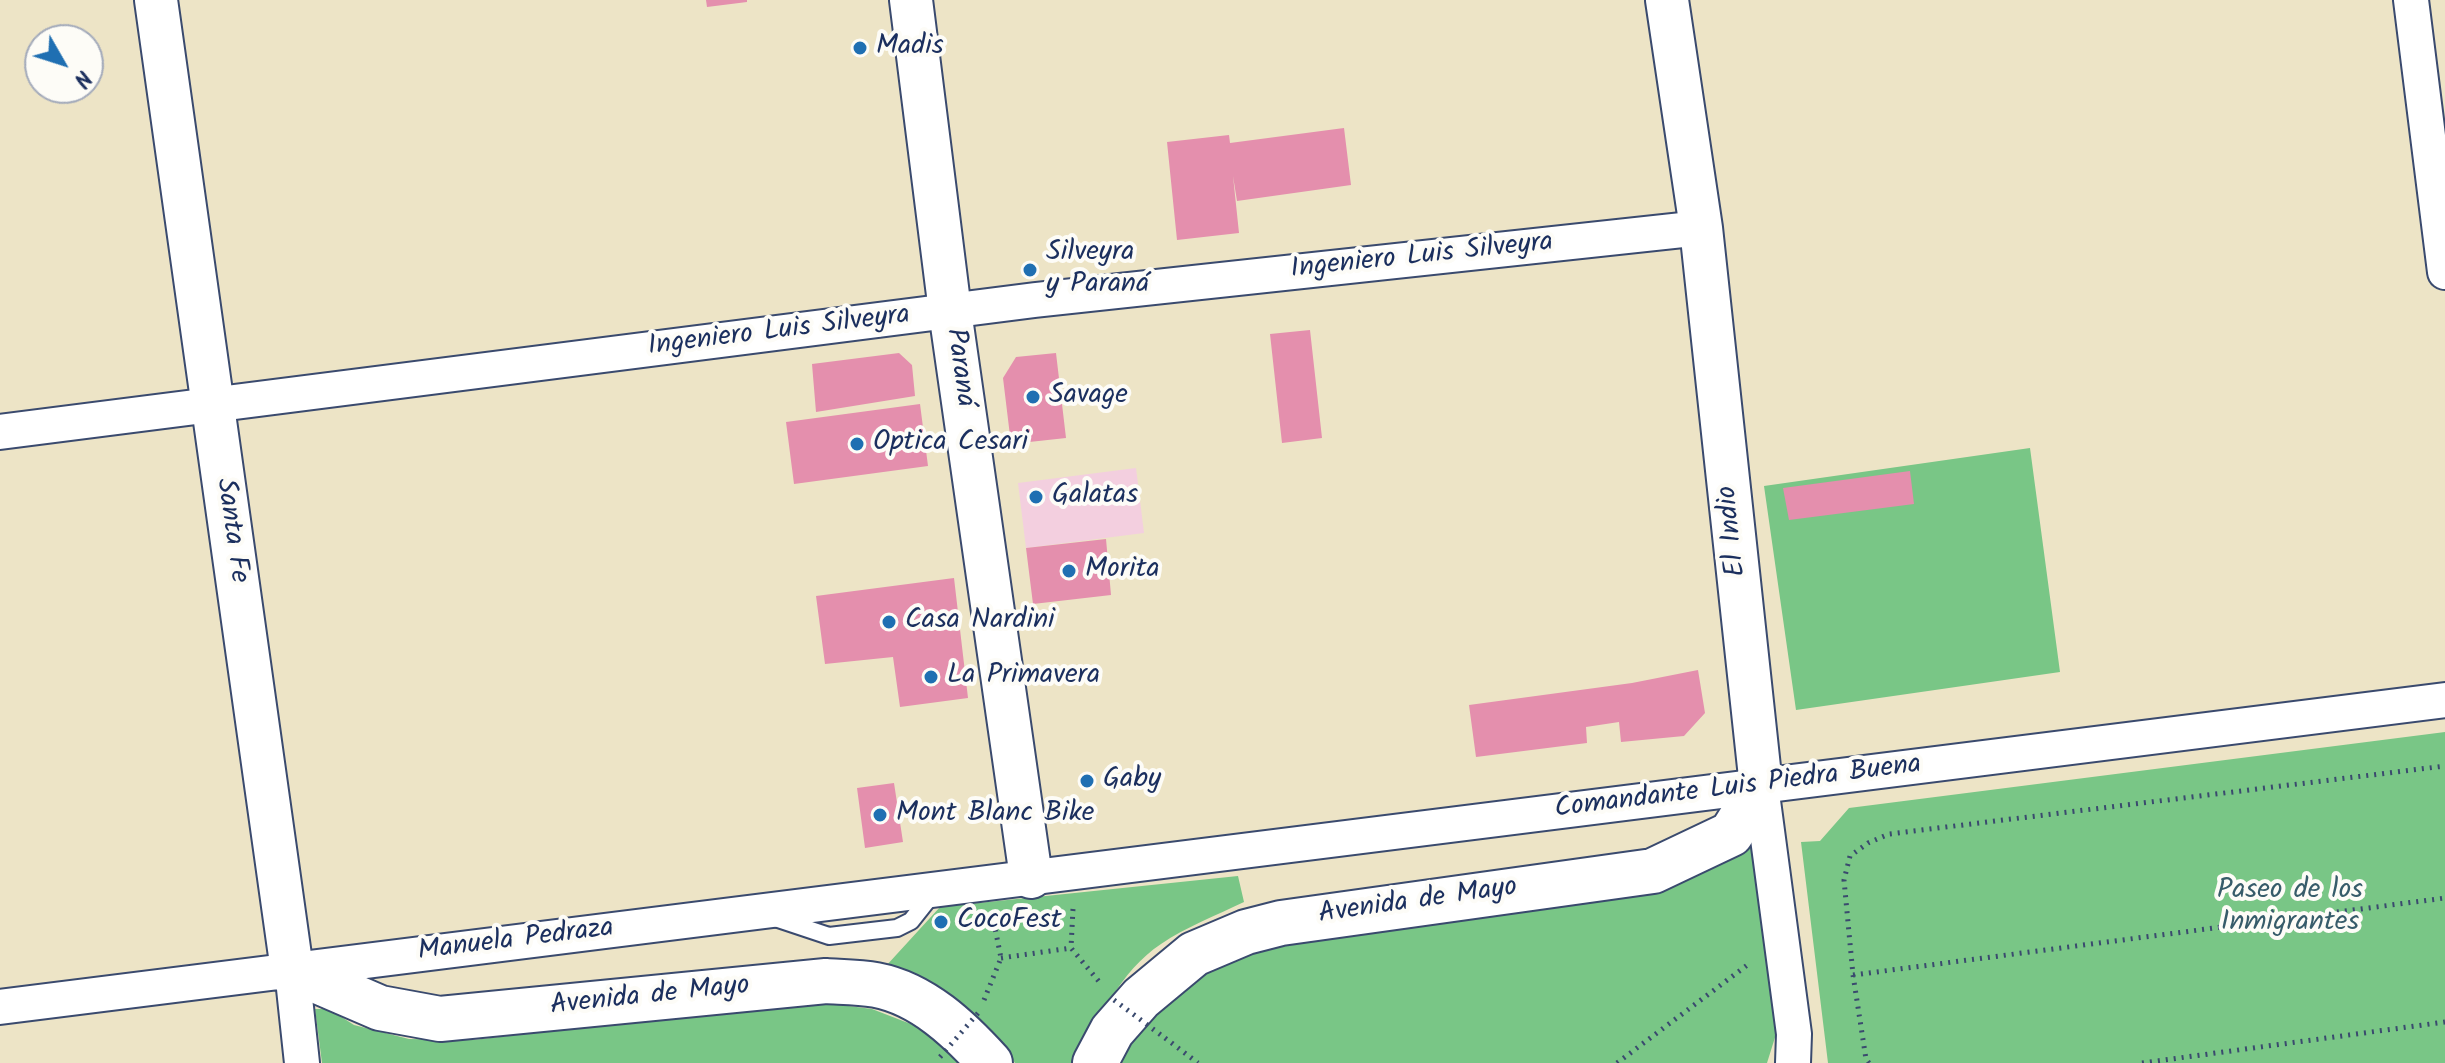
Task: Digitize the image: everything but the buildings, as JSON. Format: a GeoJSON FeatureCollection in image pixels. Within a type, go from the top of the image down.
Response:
{"type":"FeatureCollection","features":[{"type":"Feature","properties":{"kind":"main road","name":"Avenida de Mayo"},"geometry":{"type":"LineString","coordinates":[[1095,1063],[1112,1031],[1141,998],[1194,954],[1246,932],[1281,923],[1653,871],[1731,834],[1761,786]]}},
{"type":"Feature","properties":{"kind":"main road","name":"Avenida de Mayo"},"geometry":{"type":"LineString","coordinates":[[292,970],[380,1008],[440,1019],[826,981],[878,985],[912,998],[958,1028],[990,1063]]}},
{"type":"Feature","properties":{"kind":"street","name":"Santa Fe"},"geometry":{"type":"LineString","coordinates":[[156,0],[292,970],[302,1063]]}},
{"type":"Feature","properties":{"kind":"street","name":"Paraná"},"geometry":{"type":"LineString","coordinates":[[911,0],[950,311],[1031,877]]}},
{"type":"Feature","properties":{"kind":"street","name":"El Indio"},"geometry":{"type":"LineString","coordinates":[[1667,0],[1701,228],[1761,786],[1794,1034],[1793,1063]]}},
{"type":"Feature","properties":{"kind":"street"},"geometry":{"type":"LineString","coordinates":[[2411,0],[2436,136],[2445,272]]}},
{"type":"Feature","properties":{"kind":"street","name":"Ingeniero Luis Silveyra"},"geometry":{"type":"LineString","coordinates":[[0,432],[950,311],[1701,228]]}},
{"type":"Feature","properties":{"kind":"street","name":"Comandante Luis Piedra Buena"},"geometry":{"type":"LineString","coordinates":[[1031,877],[2445,700]]}},
{"type":"Feature","properties":{"kind":"street","name":"Manuela Pedraza"},"geometry":{"type":"LineString","coordinates":[[0,1007],[1031,877]]}},
{"type":"Feature","properties":{"kind":"path"},"geometry":{"type":"LineString","coordinates":[[1869,1063],[1853,975],[1844,880],[1850,856],[1868,843],[1889,834],[2445,766]]}},
{"type":"Feature","properties":{"kind":"path"},"geometry":{"type":"LineString","coordinates":[[1075,871],[1071,948],[1114,1000],[1198,1063]]}},
{"type":"Feature","properties":{"kind":"path"},"geometry":{"type":"LineString","coordinates":[[940,1057],[979,1012],[1001,958],[987,882]]}},
{"type":"Feature","properties":{"kind":"path"},"geometry":{"type":"LineString","coordinates":[[1853,975],[2445,898]]}},
{"type":"Feature","properties":{"kind":"path"},"geometry":{"type":"LineString","coordinates":[[1001,958],[1071,948]]}},
{"type":"Feature","properties":{"kind":"path"},"geometry":{"type":"LineString","coordinates":[[1617,1063],[1761,954]]}},
{"type":"Feature","properties":{"kind":"path"},"geometry":{"type":"LineString","coordinates":[[2142,1063],[2445,1022]]}},
{"type":"Feature","properties":{"kind":"shaded area"},"geometry":{"type":"Polygon","coordinates":[[[1136,468],[1144,533],[1026,548],[1018,483],[1136,468]]]}},
{"type":"Feature","properties":{"kind":"green space"},"geometry":{"type":"Polygon","coordinates":[[[2030,448],[2060,672],[1796,710],[1764,486],[2030,448]]]}},
{"type":"Feature","properties":{"kind":"green space","name":"Paseo de los Inmigrantes"},"geometry":{"type":"Polygon","coordinates":[[[2445,732],[2445,1063],[1828,1063],[1801,842],[1820,841],[1849,808],[2445,732]]]}},
{"type":"Feature","properties":{"kind":"green space"},"geometry":{"type":"Polygon","coordinates":[[[1752,839],[1777,1031],[1767,1063],[1122,1063],[1138,1035],[1168,1000],[1226,958],[1274,944],[1324,936],[1654,894],[1697,876],[1752,839]]]}},
{"type":"Feature","properties":{"kind":"green space"},"geometry":{"type":"Polygon","coordinates":[[[1238,876],[1244,902],[1181,932],[1146,955],[1111,998],[1075,1063],[1015,1063],[985,1026],[959,1002],[886,966],[940,907],[1238,876]]]}},
{"type":"Feature","properties":{"kind":"green space"},"geometry":{"type":"Polygon","coordinates":[[[810,1001],[872,1009],[916,1026],[963,1063],[322,1063],[315,1009],[329,1009],[354,1025],[409,1039],[473,1040],[810,1001]]]}},
{"type":"Feature","properties":{"kind":"place","name":"Madis"},"geometry":{"type":"Point","coordinates":[860,48]}},
{"type":"Feature","properties":{"kind":"place","name":"Silveyra y Paraná"},"geometry":{"type":"Point","coordinates":[1030,270]}},
{"type":"Feature","properties":{"kind":"place","name":"Savage"},"geometry":{"type":"Point","coordinates":[1033,397]}},
{"type":"Feature","properties":{"kind":"place","name":"Optica Cesari"},"geometry":{"type":"Point","coordinates":[857,444]}},
{"type":"Feature","properties":{"kind":"place","name":"Galatas"},"geometry":{"type":"Point","coordinates":[1036,497]}},
{"type":"Feature","properties":{"kind":"place","name":"Morita"},"geometry":{"type":"Point","coordinates":[1069,571]}},
{"type":"Feature","properties":{"kind":"place","name":"Casa Nardini"},"geometry":{"type":"Point","coordinates":[889,622]}},
{"type":"Feature","properties":{"kind":"place","name":"La Primavera"},"geometry":{"type":"Point","coordinates":[931,677]}},
{"type":"Feature","properties":{"kind":"place","name":"Gaby"},"geometry":{"type":"Point","coordinates":[1087,781]}},
{"type":"Feature","properties":{"kind":"place","name":"Mont Blanc Bike"},"geometry":{"type":"Point","coordinates":[880,815]}},
{"type":"Feature","properties":{"kind":"place","name":"CocoFest"},"geometry":{"type":"Point","coordinates":[941,922]}}]}
